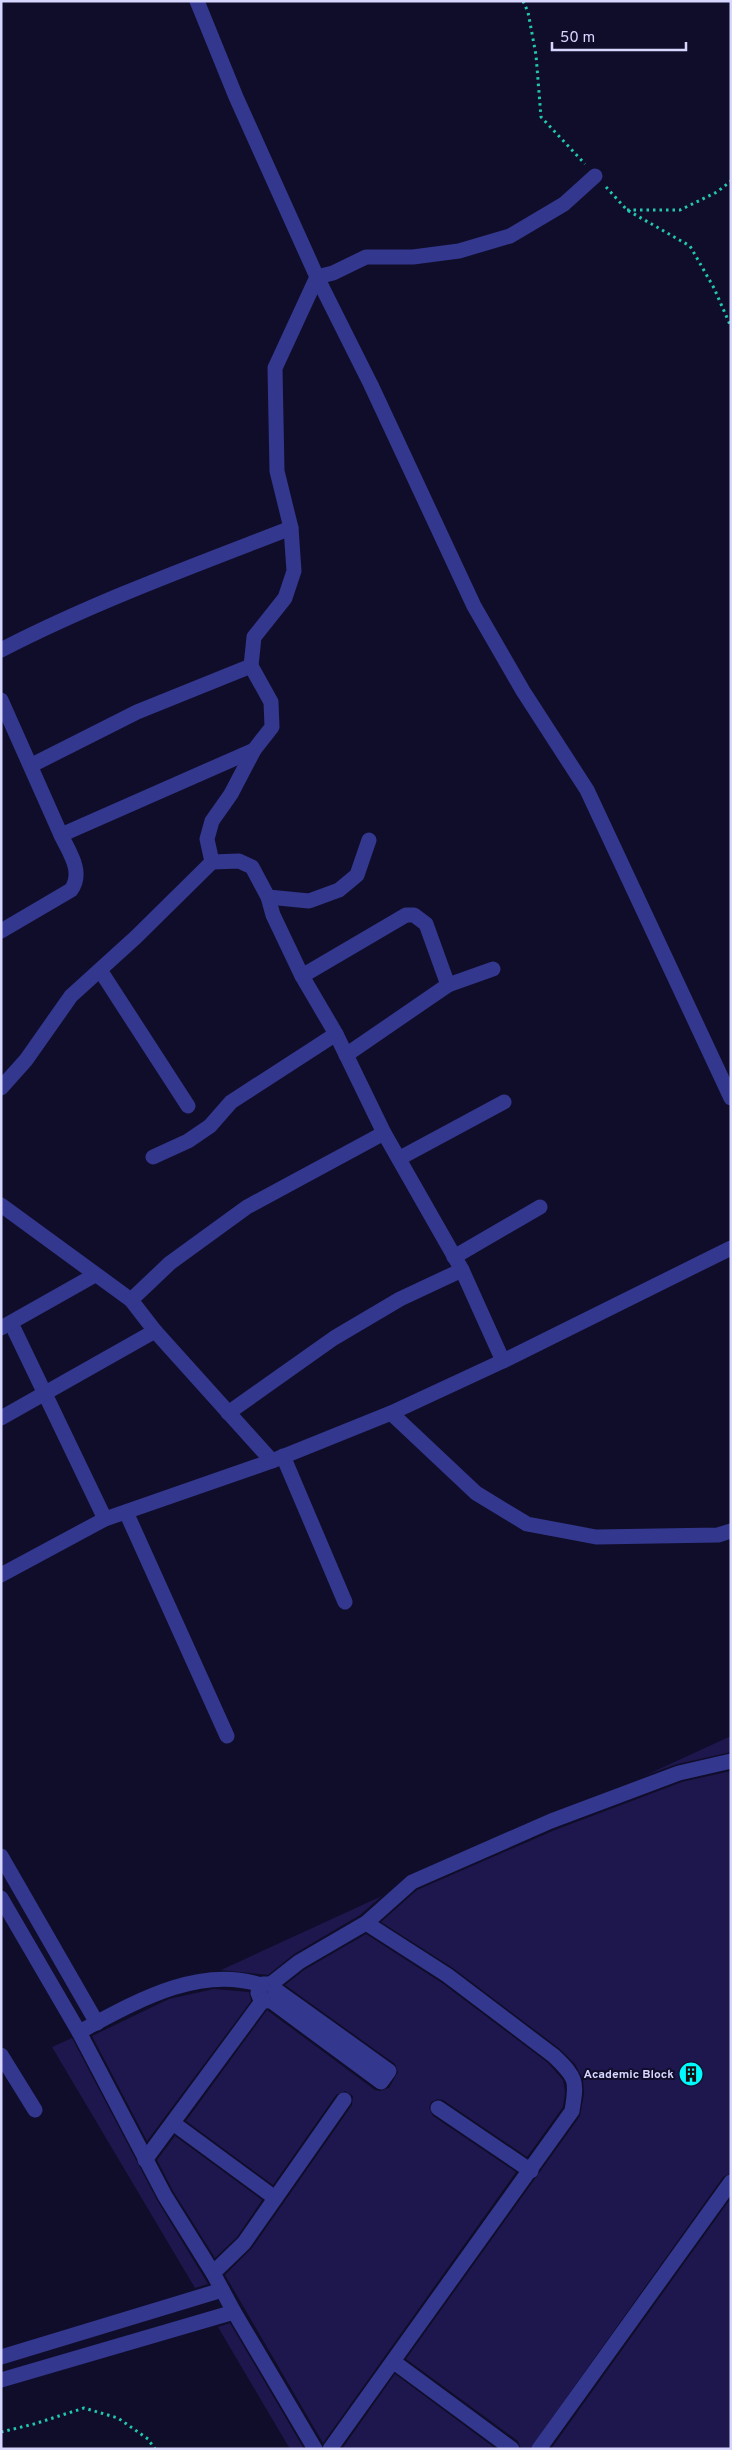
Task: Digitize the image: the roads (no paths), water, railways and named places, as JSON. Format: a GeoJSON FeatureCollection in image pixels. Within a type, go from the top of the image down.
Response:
{"type":"FeatureCollection","features":[{"type":"Feature","properties":{"kind":"street"},"geometry":{"type":"LineString","coordinates":[[197,1],[236,97],[318,277],[371,385],[474,606],[523,691],[587,790],[731,1098]]}},
{"type":"Feature","properties":{"kind":"street"},"geometry":{"type":"LineString","coordinates":[[212,862],[207,839],[212,821],[230,794],[254,750],[272,727],[271,702],[251,666],[254,637],[285,598],[294,571],[290,528],[277,471],[275,368],[318,277],[333,273],[366,257],[413,257],[459,251],[510,236],[564,204],[595,176]]}},
{"type":"Feature","properties":{"kind":"street"},"geometry":{"type":"LineString","coordinates":[[1,650],[39,630],[114,598],[290,528]]}},
{"type":"Feature","properties":{"kind":"street"},"geometry":{"type":"LineString","coordinates":[[32,765],[137,712],[251,666]]}},
{"type":"Feature","properties":{"kind":"street"},"geometry":{"type":"LineString","coordinates":[[1,700],[32,765],[77,869],[76,883],[71,890],[1,931]]}},
{"type":"Feature","properties":{"kind":"street"},"geometry":{"type":"LineString","coordinates":[[61,834],[254,750]]}},
{"type":"Feature","properties":{"kind":"street"},"geometry":{"type":"LineString","coordinates":[[268,897],[309,901],[339,890],[357,875],[369,840]]}},
{"type":"Feature","properties":{"kind":"street"},"geometry":{"type":"LineString","coordinates":[[1,1088],[26,1060],[72,996],[212,862],[239,861],[252,867],[268,897],[273,915],[302,976],[336,1034],[384,1133],[400,1158],[458,1263],[504,1362]]}},
{"type":"Feature","properties":{"kind":"street"},"geometry":{"type":"LineString","coordinates":[[302,976],[406,915],[414,916],[426,924],[448,985]]}},
{"type":"Feature","properties":{"kind":"street"},"geometry":{"type":"LineString","coordinates":[[346,1055],[448,985],[493,969]]}},
{"type":"Feature","properties":{"kind":"street"},"geometry":{"type":"LineString","coordinates":[[100,970],[188,1106]]}},
{"type":"Feature","properties":{"kind":"street"},"geometry":{"type":"LineString","coordinates":[[153,1157],[188,1141],[210,1126],[231,1102],[336,1034]]}},
{"type":"Feature","properties":{"kind":"street"},"geometry":{"type":"LineString","coordinates":[[400,1158],[504,1102]]}},
{"type":"Feature","properties":{"kind":"street"},"geometry":{"type":"LineString","coordinates":[[131,1300],[170,1262],[247,1207],[384,1133]]}},
{"type":"Feature","properties":{"kind":"street"},"geometry":{"type":"LineString","coordinates":[[1,1205],[131,1300],[155,1331],[228,1413],[278,1459],[345,1602]]}},
{"type":"Feature","properties":{"kind":"street"},"geometry":{"type":"LineString","coordinates":[[228,1413],[334,1338],[458,1263],[540,1207]]}},
{"type":"Feature","properties":{"kind":"street"},"geometry":{"type":"LineString","coordinates":[[1,1575],[105,1519],[278,1459],[391,1413],[504,1362],[731,1248]]}},
{"type":"Feature","properties":{"kind":"street"},"geometry":{"type":"LineString","coordinates":[[96,1275],[6,1325],[45,1395],[105,1519]]}},
{"type":"Feature","properties":{"kind":"street"},"geometry":{"type":"LineString","coordinates":[[1,1418],[45,1395],[155,1331]]}},
{"type":"Feature","properties":{"kind":"street"},"geometry":{"type":"LineString","coordinates":[[391,1413],[476,1493],[527,1524],[596,1537],[718,1535],[731,1532]]}},
{"type":"Feature","properties":{"kind":"street"},"geometry":{"type":"LineString","coordinates":[[126,1512],[227,1736]]}},
{"type":"Feature","properties":{"kind":"street"},"geometry":{"type":"LineString","coordinates":[[145,2160],[268,1992],[299,1962],[366,1922],[412,1882],[551,1821],[679,1773],[731,1761]]}},
{"type":"Feature","properties":{"kind":"street"},"geometry":{"type":"LineString","coordinates":[[1,1856],[97,2023]]}},
{"type":"Feature","properties":{"kind":"street"},"geometry":{"type":"LineString","coordinates":[[1,1898],[79,2032],[165,2196],[213,2273],[315,2449]]}},
{"type":"Feature","properties":{"kind":"street"},"geometry":{"type":"LineString","coordinates":[[330,2449],[531,2171],[572,2111],[576,2085],[566,2068],[554,2056],[447,1975],[366,1922]]}},
{"type":"Feature","properties":{"kind":"street"},"geometry":{"type":"LineString","coordinates":[[38,1963],[57,1952]]}},
{"type":"Feature","properties":{"kind":"street"},"geometry":{"type":"LineString","coordinates":[[79,2032],[125,2007],[188,1983],[228,1980],[268,1992],[389,2071],[381,2082],[268,1992]]}},
{"type":"Feature","properties":{"kind":"street"},"geometry":{"type":"LineString","coordinates":[[1,2055],[35,2110]]}},
{"type":"Feature","properties":{"kind":"street"},"geometry":{"type":"LineString","coordinates":[[213,2273],[244,2243],[344,2100]]}},
{"type":"Feature","properties":{"kind":"street"},"geometry":{"type":"LineString","coordinates":[[438,2108],[531,2171]]}},
{"type":"Feature","properties":{"kind":"street"},"geometry":{"type":"LineString","coordinates":[[173,2123],[275,2198]]}},
{"type":"Feature","properties":{"kind":"street"},"geometry":{"type":"LineString","coordinates":[[538,2449],[731,2182]]}},
{"type":"Feature","properties":{"kind":"street"},"geometry":{"type":"LineString","coordinates":[[1,2357],[222,2290]]}},
{"type":"Feature","properties":{"kind":"street"},"geometry":{"type":"LineString","coordinates":[[1,2380],[234,2312]]}},
{"type":"Feature","properties":{"kind":"street"},"geometry":{"type":"LineString","coordinates":[[394,2362],[512,2449]]}},
{"type":"Feature","properties":{"kind":"place","name":"Academic Block"},"geometry":{"type":"Point","coordinates":[691,2074]}}]}
